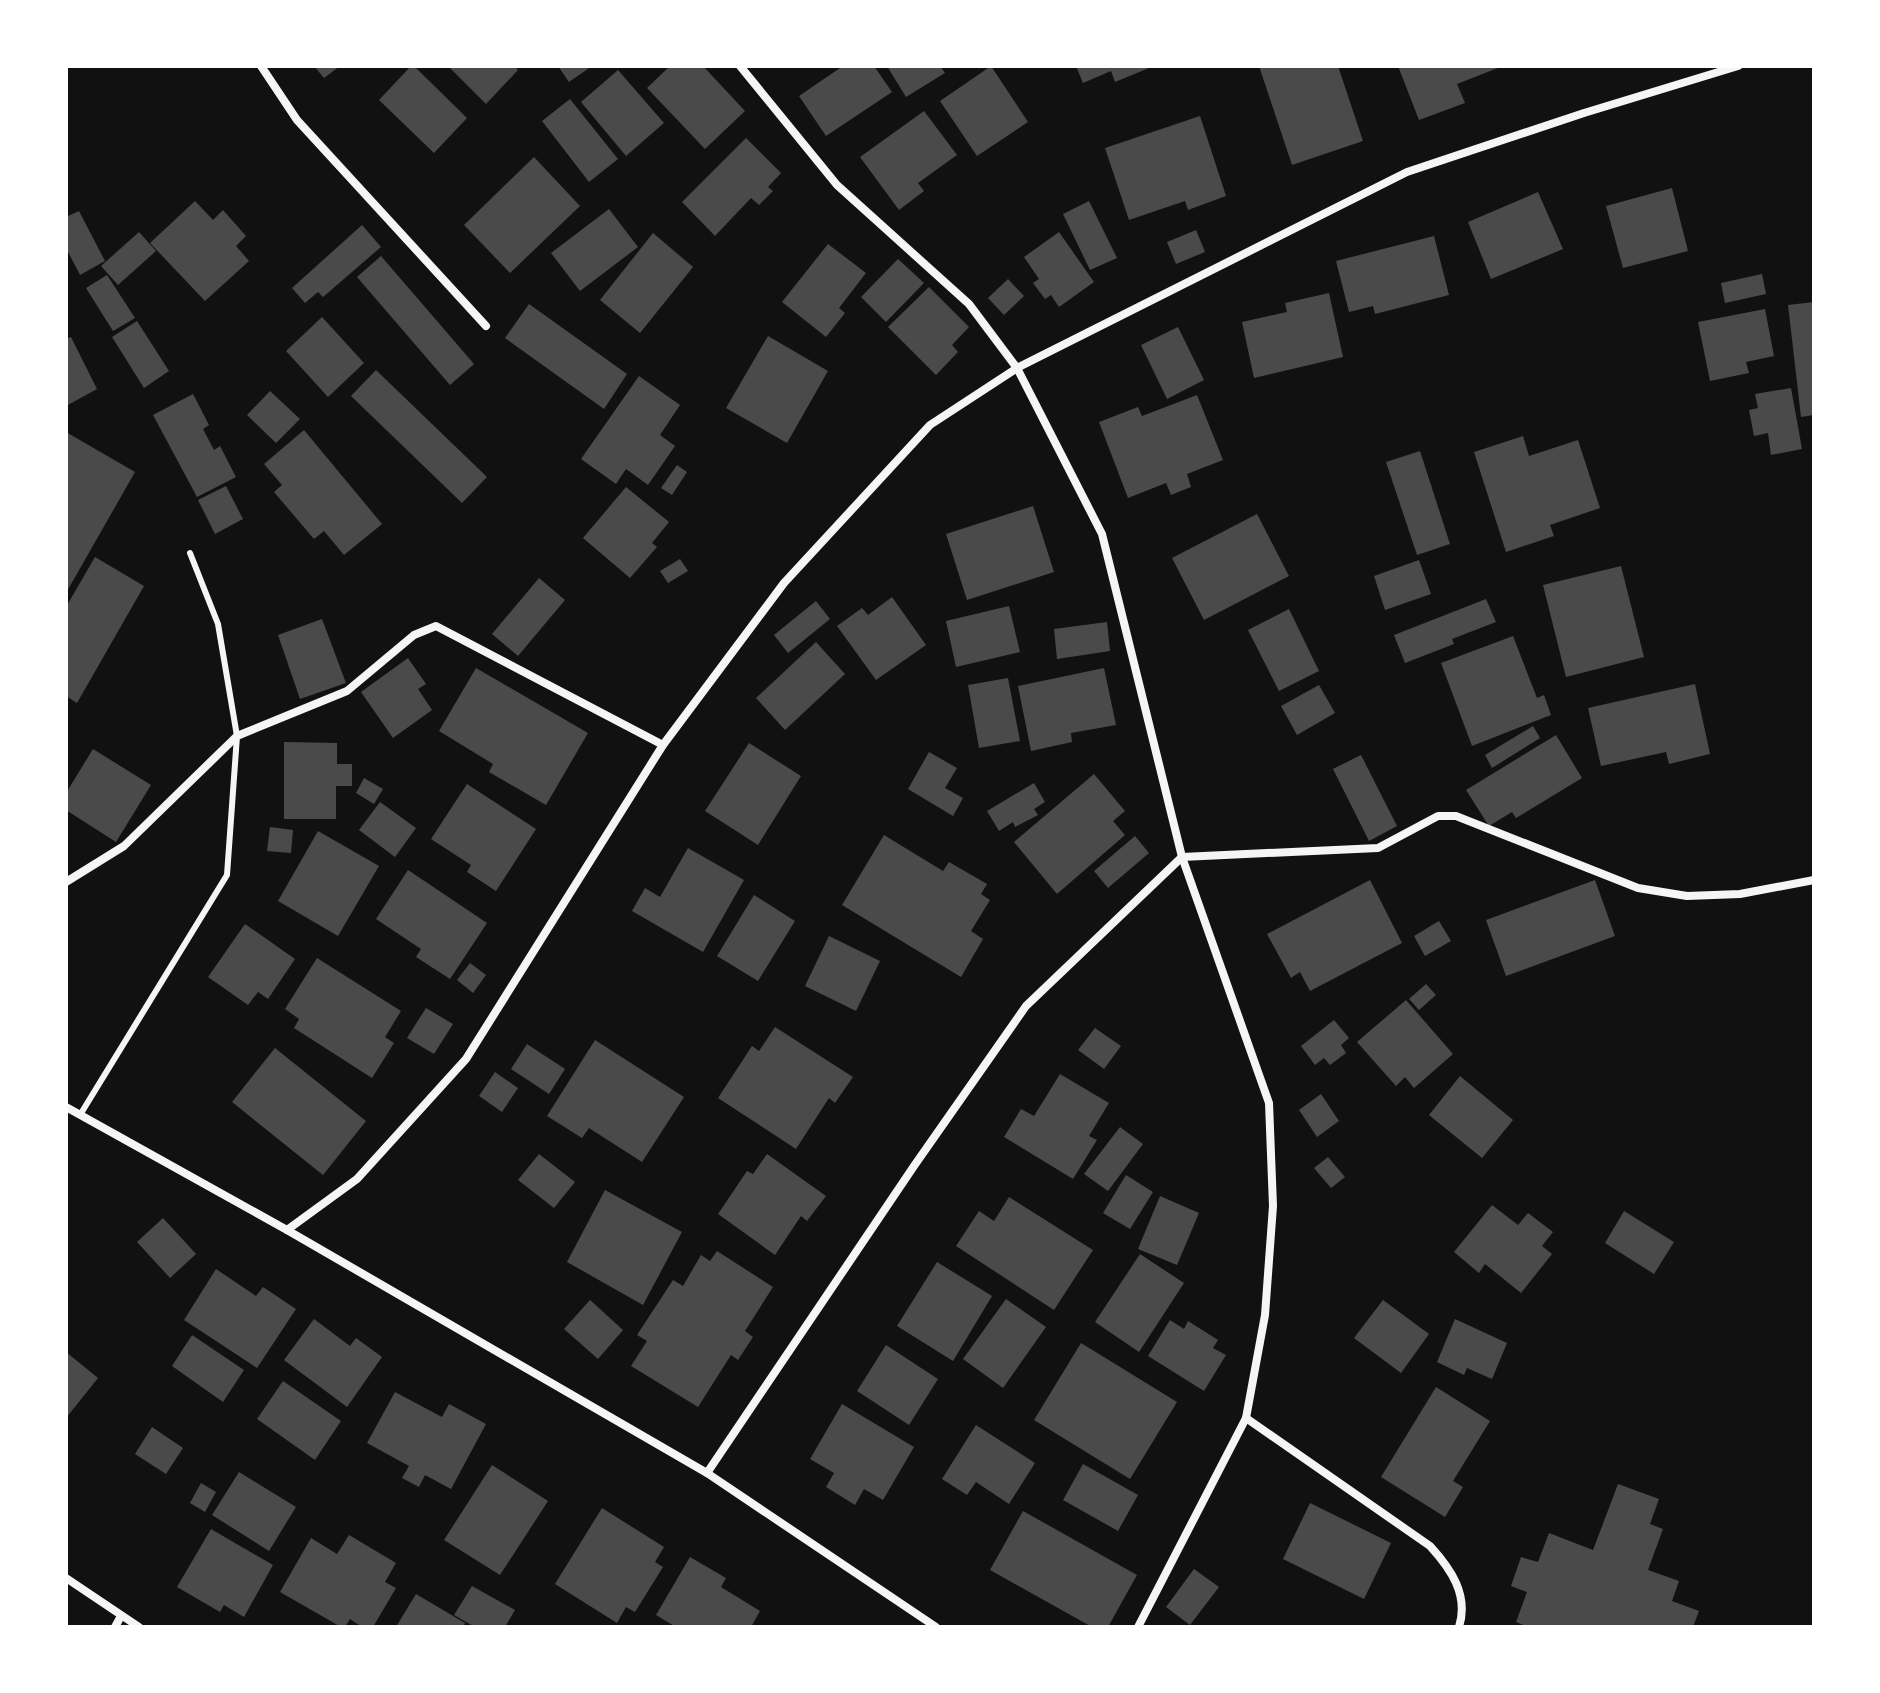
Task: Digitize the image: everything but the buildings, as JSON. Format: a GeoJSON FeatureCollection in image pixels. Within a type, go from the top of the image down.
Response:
{"type":"FeatureCollection","features":[{"type":"Feature","properties":{"kind":"street"},"geometry":{"type":"LineString","coordinates":[[261,66],[297,120],[486,326]]}},
{"type":"Feature","properties":{"kind":"street"},"geometry":{"type":"LineString","coordinates":[[740,66],[837,185],[969,304],[1017,368],[1102,534],[1182,857],[1269,1103],[1273,1206],[1265,1315],[1246,1418],[1138,1627]]}},
{"type":"Feature","properties":{"kind":"street"},"geometry":{"type":"LineString","coordinates":[[287,1230],[357,1179],[466,1059],[663,745],[784,583],[930,425],[1017,368],[1407,172],[1738,66]]}},
{"type":"Feature","properties":{"kind":"street"},"geometry":{"type":"LineString","coordinates":[[66,882],[124,846],[237,736],[347,691],[414,635],[436,626],[663,745]]}},
{"type":"Feature","properties":{"kind":"street"},"geometry":{"type":"LineString","coordinates":[[707,1473],[1026,1006],[1182,857],[1378,848],[1438,816],[1456,816],[1638,888],[1687,896],[1740,894],[1814,880]]}},
{"type":"Feature","properties":{"kind":"street"},"geometry":{"type":"LineString","coordinates":[[66,1107],[287,1230],[707,1473],[936,1627]]}},
{"type":"Feature","properties":{"kind":"street"},"geometry":{"type":"LineString","coordinates":[[1246,1418],[1430,1546],[1447,1565],[1460,1588],[1463,1615],[1459,1627]]}},
{"type":"Feature","properties":{"kind":"street"},"geometry":{"type":"LineString","coordinates":[[66,1578],[139,1627]]}},
{"type":"Feature","properties":{"kind":"street"},"geometry":{"type":"LineString","coordinates":[[115,1627],[121,1616]]}},
{"type":"Feature","properties":{"kind":"lane"},"geometry":{"type":"LineString","coordinates":[[80,1115],[227,875],[237,736],[218,624],[190,553]]}}]}
